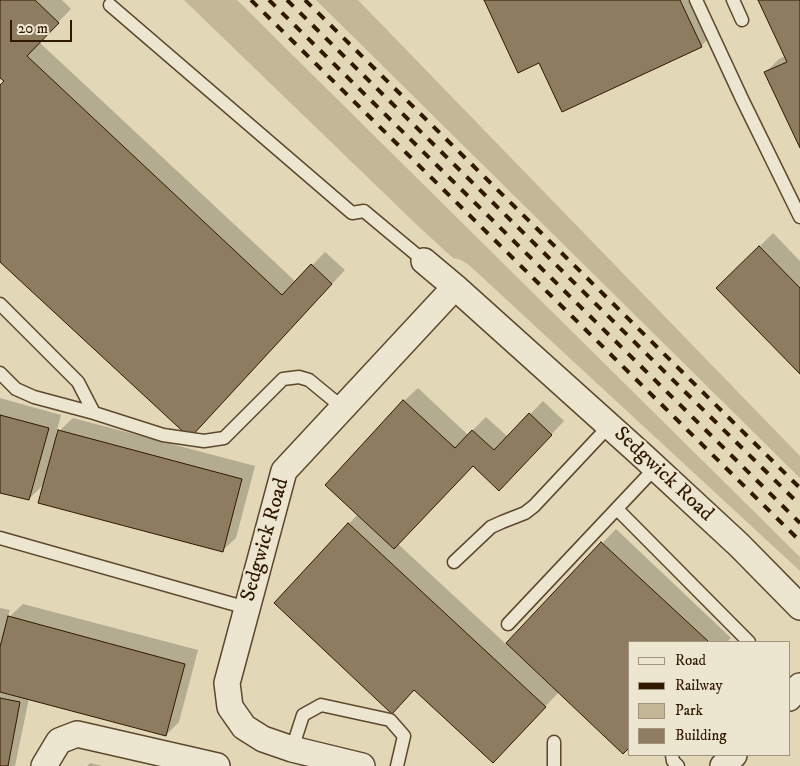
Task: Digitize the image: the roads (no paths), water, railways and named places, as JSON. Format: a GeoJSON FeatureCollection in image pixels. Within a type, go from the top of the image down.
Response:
{"type":"FeatureCollection","features":[{"type":"Feature","properties":{"kind":"street","name":"Sedgwick Road"},"geometry":{"type":"LineString","coordinates":[[424,262],[455,287],[656,468],[739,545],[800,607]]}},
{"type":"Feature","properties":{"kind":"street","name":"Sedgwick Road"},"geometry":{"type":"LineString","coordinates":[[362,766],[292,749],[262,739],[244,726],[230,707],[227,683],[284,471],[455,287]]}},
{"type":"Feature","properties":{"kind":"street"},"geometry":{"type":"LineString","coordinates":[[790,697],[800,686]]}},
{"type":"Feature","properties":{"kind":"street"},"geometry":{"type":"LineString","coordinates":[[44,766],[59,741],[77,734],[217,766]]}},
{"type":"Feature","properties":{"kind":"street"},"geometry":{"type":"LineString","coordinates":[[723,766],[733,756]]}},
{"type":"Feature","properties":{"kind":"lane"},"geometry":{"type":"LineString","coordinates":[[696,0],[800,217]]}},
{"type":"Feature","properties":{"kind":"lane"},"geometry":{"type":"LineString","coordinates":[[733,0],[742,20]]}},
{"type":"Feature","properties":{"kind":"lane"},"geometry":{"type":"LineString","coordinates":[[110,5],[352,213],[364,211],[424,262]]}},
{"type":"Feature","properties":{"kind":"lane"},"geometry":{"type":"LineString","coordinates":[[0,304],[78,382],[94,413]]}},
{"type":"Feature","properties":{"kind":"lane"},"geometry":{"type":"LineString","coordinates":[[0,373],[16,388],[34,397],[94,413],[163,435],[204,441],[224,438],[283,379],[299,377],[309,380],[343,408]]}},
{"type":"Feature","properties":{"kind":"lane"},"geometry":{"type":"LineString","coordinates":[[454,562],[491,527],[524,513],[534,506],[609,426]]}},
{"type":"Feature","properties":{"kind":"lane"},"geometry":{"type":"LineString","coordinates":[[508,624],[656,468]]}},
{"type":"Feature","properties":{"kind":"lane"},"geometry":{"type":"LineString","coordinates":[[617,509],[748,641]]}},
{"type":"Feature","properties":{"kind":"lane"},"geometry":{"type":"LineString","coordinates":[[0,538],[247,608]]}},
{"type":"Feature","properties":{"kind":"lane"},"geometry":{"type":"LineString","coordinates":[[292,749],[303,715],[321,705],[390,720],[404,736],[397,766]]}},
{"type":"Feature","properties":{"kind":"lane"},"geometry":{"type":"LineString","coordinates":[[554,742],[554,766]]}},
{"type":"Feature","properties":{"kind":"railway"},"geometry":{"type":"LineString","coordinates":[[251,0],[800,541]]}},
{"type":"Feature","properties":{"kind":"railway"},"geometry":{"type":"LineString","coordinates":[[269,0],[800,523]]}},
{"type":"Feature","properties":{"kind":"railway"},"geometry":{"type":"LineString","coordinates":[[287,0],[800,505]]}},
{"type":"Feature","properties":{"kind":"railway"},"geometry":{"type":"LineString","coordinates":[[305,0],[800,488]]}}]}
